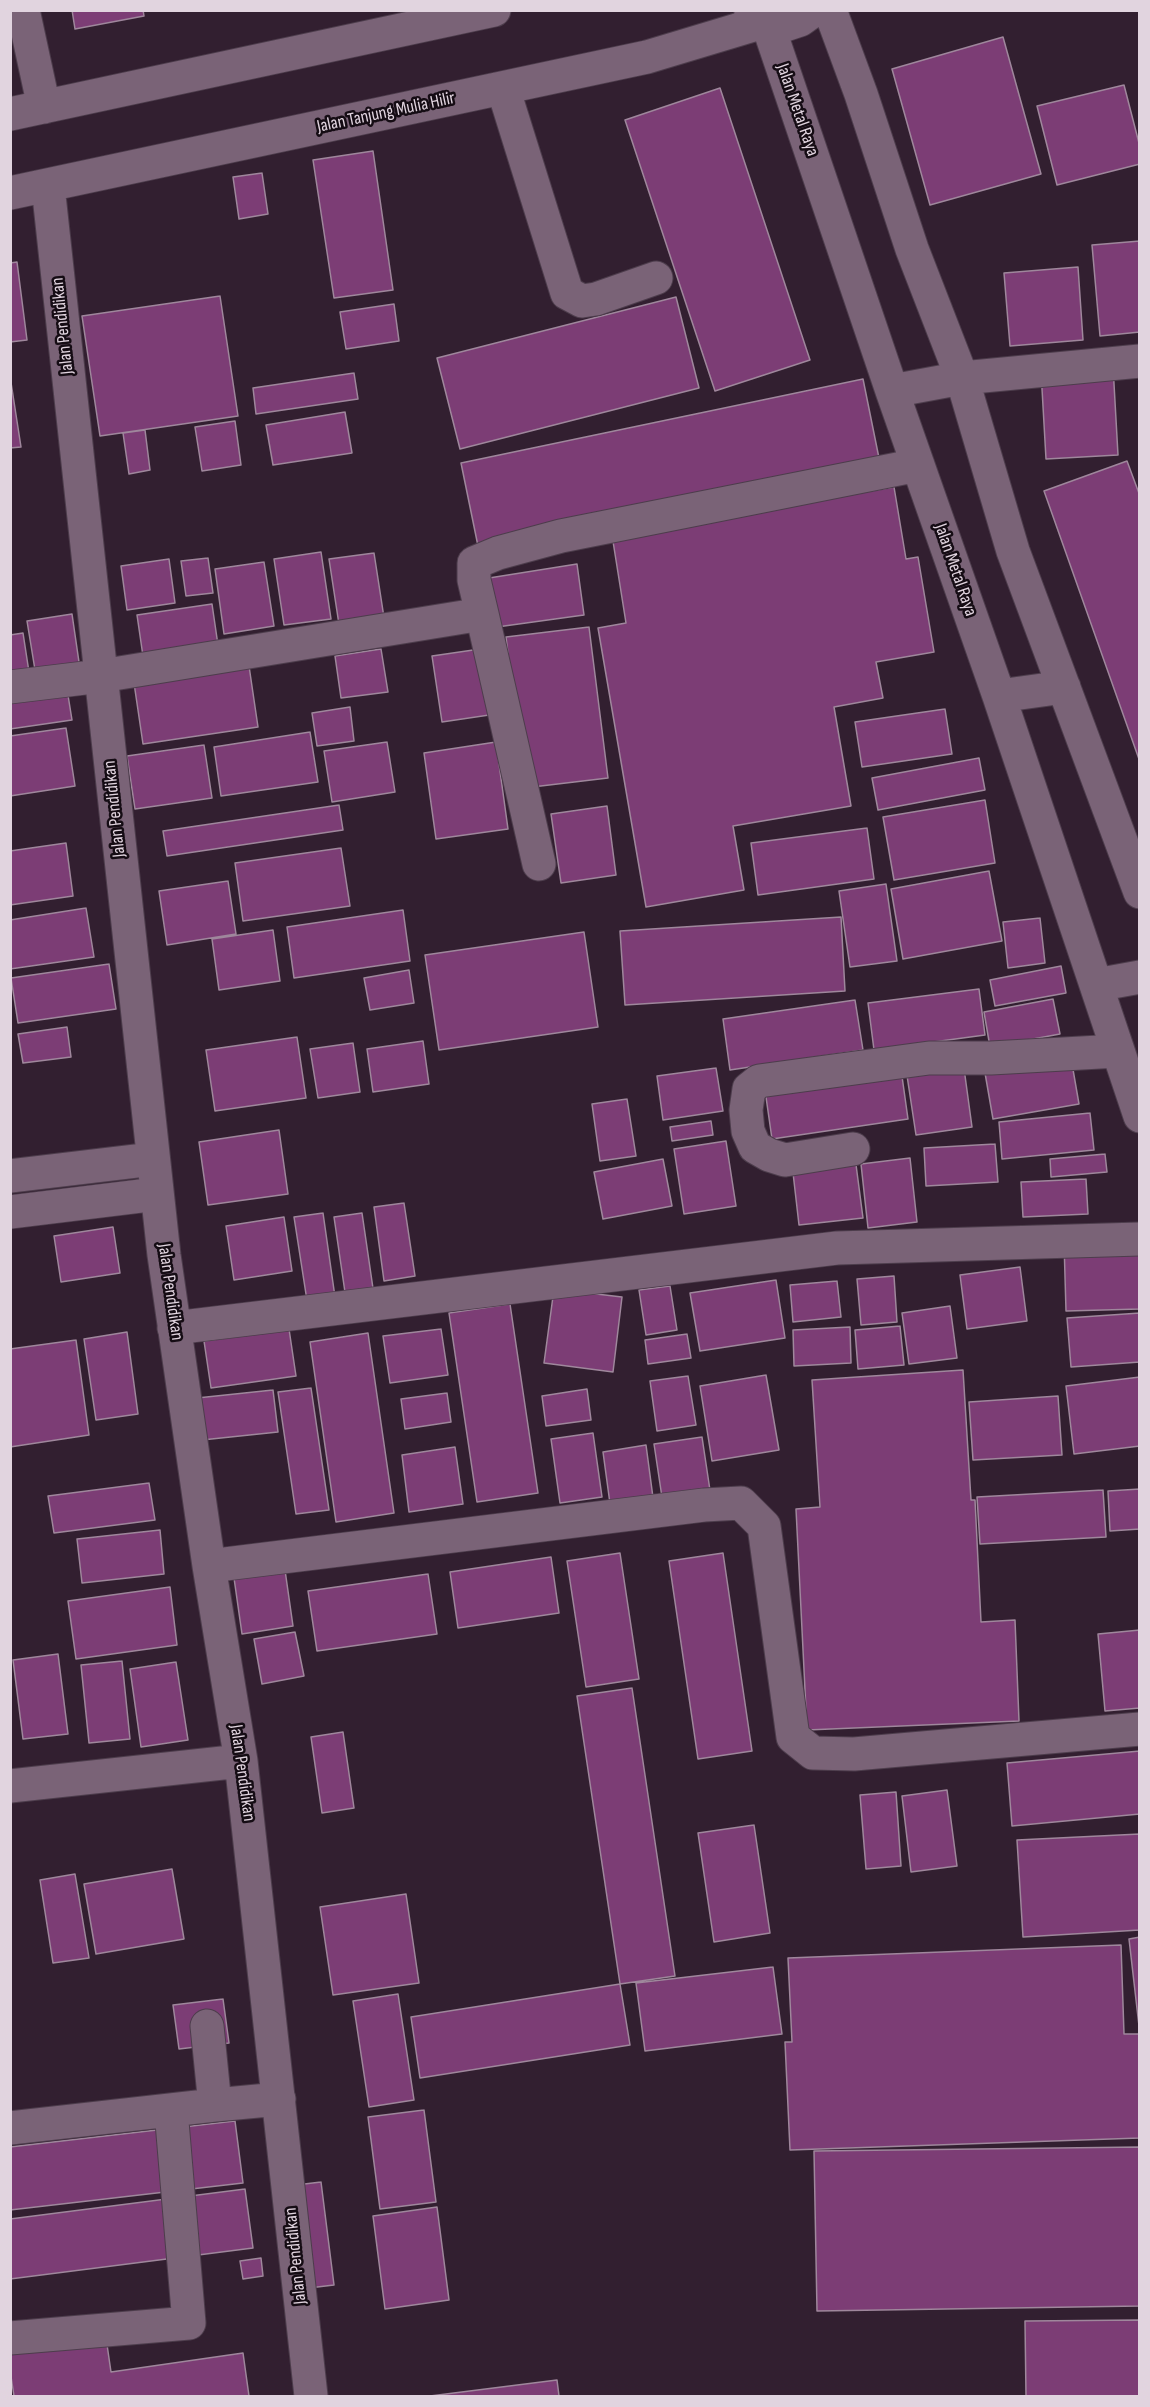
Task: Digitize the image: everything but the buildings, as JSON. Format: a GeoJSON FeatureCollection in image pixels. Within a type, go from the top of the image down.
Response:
{"type":"FeatureCollection","features":[{"type":"Feature","properties":{"kind":"street"},"geometry":{"type":"LineString","coordinates":[[23,10],[44,107]]}},
{"type":"Feature","properties":{"kind":"street"},"geometry":{"type":"LineString","coordinates":[[10,114],[494,10]]}},
{"type":"Feature","properties":{"kind":"street","name":"Jalan Tanjung Mulia Hilir"},"geometry":{"type":"LineString","coordinates":[[10,193],[647,57],[755,20],[792,22],[814,10]]}},
{"type":"Feature","properties":{"kind":"street"},"geometry":{"type":"LineString","coordinates":[[830,10],[861,94],[912,249],[925,384],[1013,551],[1140,892]]}},
{"type":"Feature","properties":{"kind":"street","name":"Jalan Metal Raya"},"geometry":{"type":"LineString","coordinates":[[755,20],[925,384],[918,465],[999,696],[1118,1051],[1137,1099]]}},
{"type":"Feature","properties":{"kind":"street"},"geometry":{"type":"LineString","coordinates":[[503,88],[567,293],[582,301],[596,299],[656,278]]}},
{"type":"Feature","properties":{"kind":"street","name":"Jalan Pendidikan"},"geometry":{"type":"LineString","coordinates":[[48,186],[157,1194],[209,1566],[242,1761],[311,2397]]}},
{"type":"Feature","properties":{"kind":"street"},"geometry":{"type":"LineString","coordinates":[[925,384],[1140,361]]}},
{"type":"Feature","properties":{"kind":"street"},"geometry":{"type":"LineString","coordinates":[[539,864],[474,580],[474,563],[498,553],[561,536],[918,465]]}},
{"type":"Feature","properties":{"kind":"street"},"geometry":{"type":"LineString","coordinates":[[10,687],[101,676],[482,614]]}},
{"type":"Feature","properties":{"kind":"street"},"geometry":{"type":"LineString","coordinates":[[999,696],[1064,687]]}},
{"type":"Feature","properties":{"kind":"street"},"geometry":{"type":"LineString","coordinates":[[1096,986],[1140,977]]}},
{"type":"Feature","properties":{"kind":"street"},"geometry":{"type":"LineString","coordinates":[[853,1149],[785,1160],[755,1147],[748,1131],[746,1110],[749,1089],[759,1081],[929,1058],[980,1059],[1118,1051]]}},
{"type":"Feature","properties":{"kind":"street"},"geometry":{"type":"LineString","coordinates":[[10,1176],[153,1159]]}},
{"type":"Feature","properties":{"kind":"street"},"geometry":{"type":"LineString","coordinates":[[10,1212],[157,1194]]}},
{"type":"Feature","properties":{"kind":"street"},"geometry":{"type":"LineString","coordinates":[[174,1328],[837,1248],[1140,1239]]}},
{"type":"Feature","properties":{"kind":"street"},"geometry":{"type":"LineString","coordinates":[[209,1566],[704,1505],[741,1503],[764,1526],[793,1737],[813,1753],[854,1754],[1140,1729]]}},
{"type":"Feature","properties":{"kind":"street"},"geometry":{"type":"LineString","coordinates":[[10,1786],[242,1761]]}},
{"type":"Feature","properties":{"kind":"street"},"geometry":{"type":"LineString","coordinates":[[207,2026],[215,2105]]}},
{"type":"Feature","properties":{"kind":"street"},"geometry":{"type":"LineString","coordinates":[[10,2128],[279,2099]]}},
{"type":"Feature","properties":{"kind":"street"},"geometry":{"type":"LineString","coordinates":[[10,2338],[189,2323],[171,2110]]}}]}
